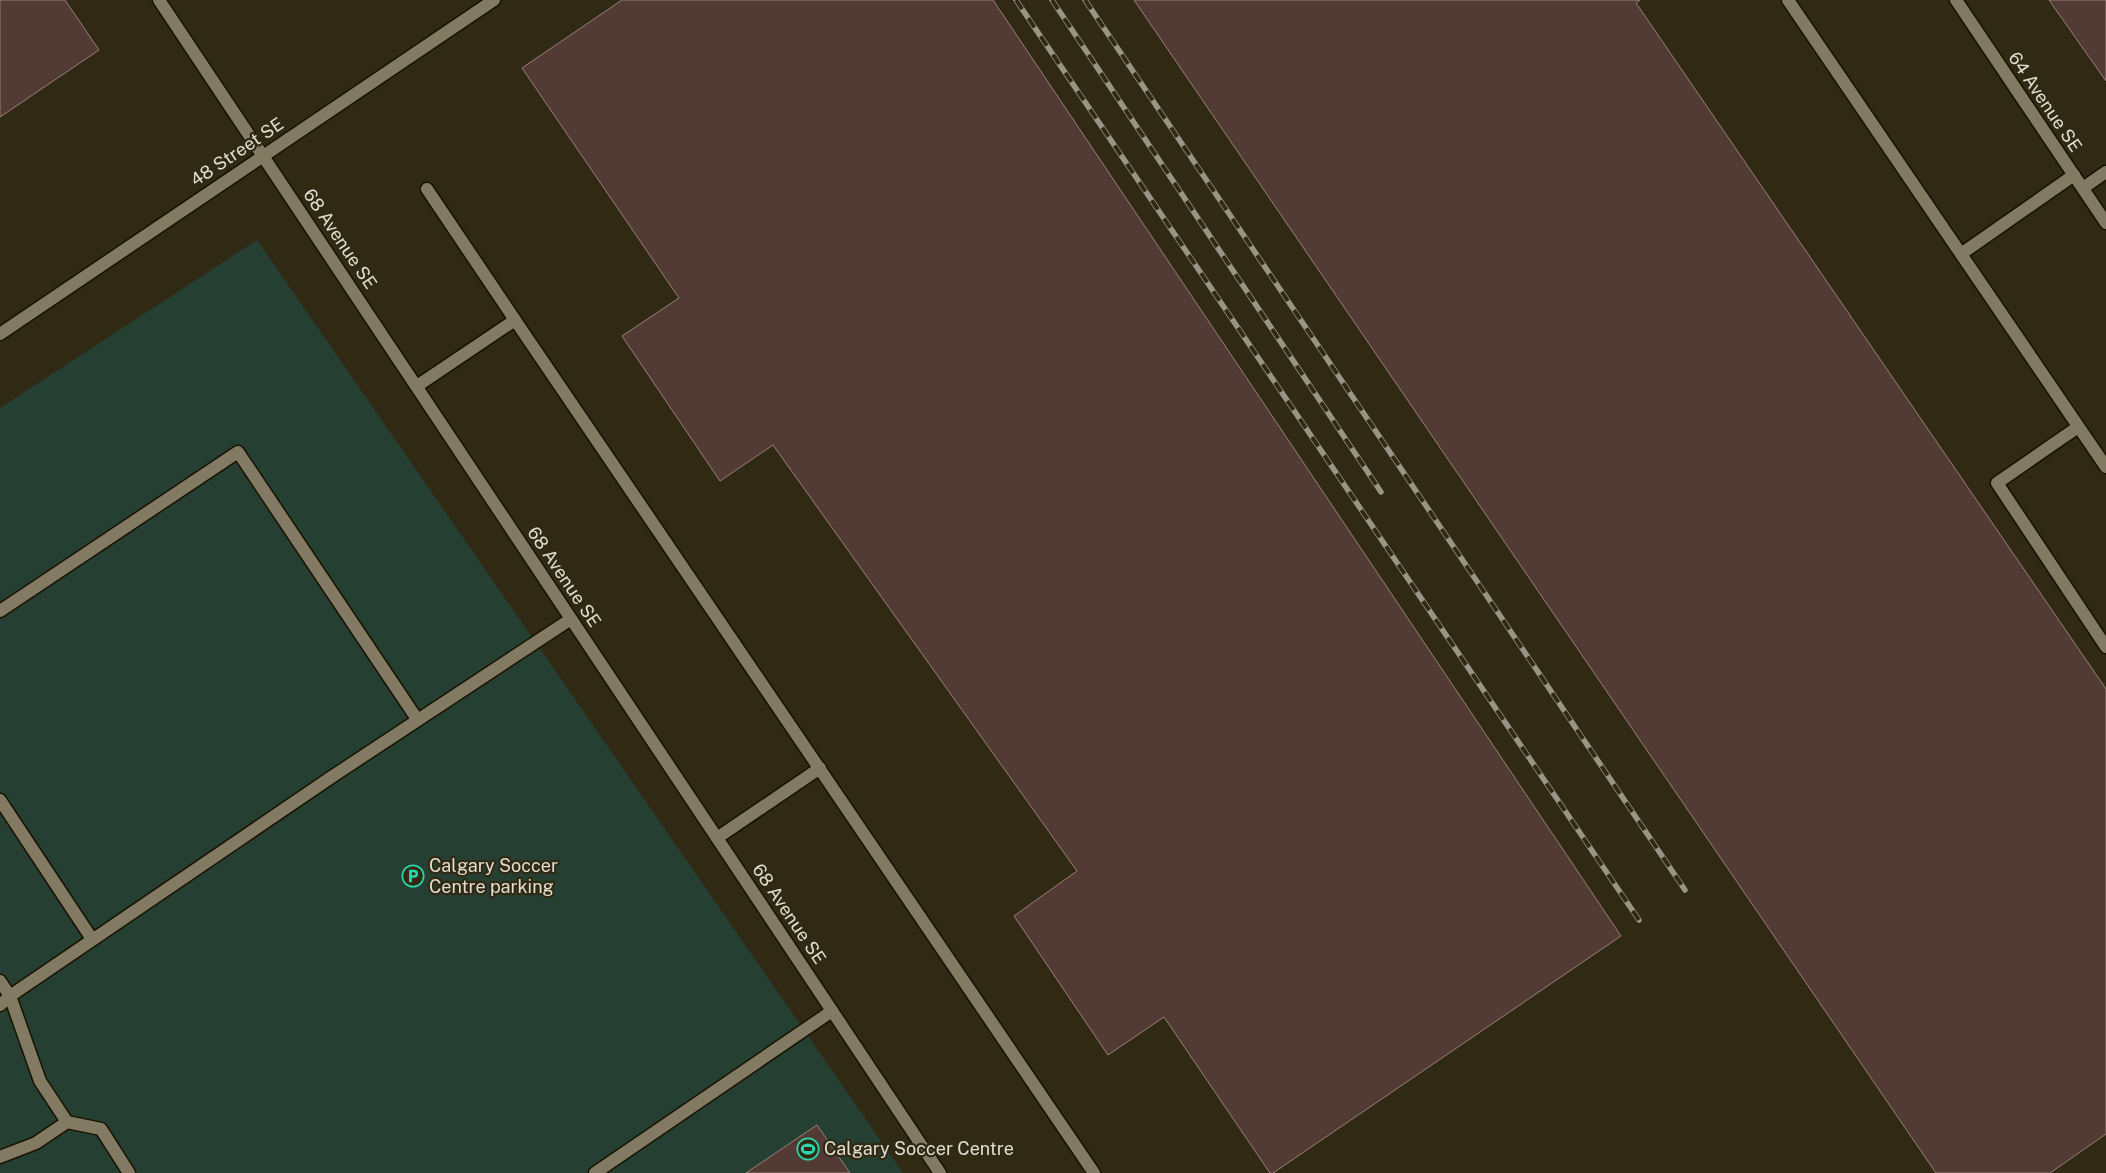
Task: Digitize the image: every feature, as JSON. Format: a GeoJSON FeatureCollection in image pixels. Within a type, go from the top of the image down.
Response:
{"type":"FeatureCollection","features":[{"type":"Feature","properties":{"kind":"street","name":"68 Avenue SE"},"geometry":{"type":"LineString","coordinates":[[158,0],[264,156],[940,1173]]}},
{"type":"Feature","properties":{"kind":"street","name":"48 Street SE"},"geometry":{"type":"LineString","coordinates":[[0,334],[494,0]]}},
{"type":"Feature","properties":{"kind":"street"},"geometry":{"type":"LineString","coordinates":[[1788,0],[2106,468]]}},
{"type":"Feature","properties":{"kind":"street","name":"64 Avenue SE"},"geometry":{"type":"LineString","coordinates":[[1956,0],[2106,223]]}},
{"type":"Feature","properties":{"kind":"street"},"geometry":{"type":"LineString","coordinates":[[2083,188],[2106,172]]}},
{"type":"Feature","properties":{"kind":"street"},"geometry":{"type":"LineString","coordinates":[[1961,254],[2074,175]]}},
{"type":"Feature","properties":{"kind":"street"},"geometry":{"type":"LineString","coordinates":[[427,189],[1094,1173]]}},
{"type":"Feature","properties":{"kind":"street"},"geometry":{"type":"LineString","coordinates":[[417,386],[515,320]]}},
{"type":"Feature","properties":{"kind":"street"},"geometry":{"type":"LineString","coordinates":[[2078,427],[1997,483],[2106,646]]}},
{"type":"Feature","properties":{"kind":"street"},"geometry":{"type":"LineString","coordinates":[[0,611],[238,452],[417,719]]}},
{"type":"Feature","properties":{"kind":"street"},"geometry":{"type":"LineString","coordinates":[[0,1005],[92,939],[417,719],[571,619]]}},
{"type":"Feature","properties":{"kind":"street"},"geometry":{"type":"LineString","coordinates":[[717,838],[820,768]]}},
{"type":"Feature","properties":{"kind":"street"},"geometry":{"type":"LineString","coordinates":[[0,800],[92,939]]}},
{"type":"Feature","properties":{"kind":"street"},"geometry":{"type":"LineString","coordinates":[[0,981],[10,996],[40,1080],[67,1122],[101,1129],[129,1173]]}},
{"type":"Feature","properties":{"kind":"street"},"geometry":{"type":"LineString","coordinates":[[595,1173],[832,1010]]}},
{"type":"Feature","properties":{"kind":"street"},"geometry":{"type":"LineString","coordinates":[[0,1158],[36,1143],[67,1122]]}},
{"type":"Feature","properties":{"kind":"green space"},"geometry":{"type":"Polygon","coordinates":[[[257,240],[903,1173],[0,1173],[0,408],[257,240]]]}},
{"type":"Feature","properties":{"kind":"building"},"geometry":{"type":"Polygon","coordinates":[[[0,0],[65,0],[99,50],[0,117],[0,0]]]}},
{"type":"Feature","properties":{"kind":"building"},"geometry":{"type":"Polygon","coordinates":[[[622,0],[993,0],[1621,936],[1273,1173],[1270,1173],[1164,1017],[1108,1055],[1014,916],[1077,871],[773,445],[720,481],[622,336],[679,298],[522,68],[622,0]]]}},
{"type":"Feature","properties":{"kind":"building"},"geometry":{"type":"Polygon","coordinates":[[[1134,0],[1640,0],[1636,3],[2106,689],[2106,1134],[2050,1173],[1936,1173],[1134,0]]]}},
{"type":"Feature","properties":{"kind":"building"},"geometry":{"type":"Polygon","coordinates":[[[2049,0],[2106,0],[2106,81],[2049,0]]]}},
{"type":"Feature","properties":{"kind":"building","name":"Calgary Soccer Centre"},"geometry":{"type":"Polygon","coordinates":[[[817,1125],[850,1173],[746,1173],[817,1125]]]}},
{"type":"Feature","properties":{"kind":"railway"},"geometry":{"type":"LineString","coordinates":[[1016,0],[1639,920]]}},
{"type":"Feature","properties":{"kind":"railway"},"geometry":{"type":"LineString","coordinates":[[1052,0],[1381,492]]}},
{"type":"Feature","properties":{"kind":"railway"},"geometry":{"type":"LineString","coordinates":[[1085,0],[1685,890]]}},
{"type":"Feature","properties":{"kind":"place","name":"Calgary Soccer Centre parking"},"geometry":{"type":"Point","coordinates":[413,876]}},
{"type":"Feature","properties":{"kind":"place","name":"Calgary Soccer Centre"},"geometry":{"type":"Point","coordinates":[808,1149]}}]}
